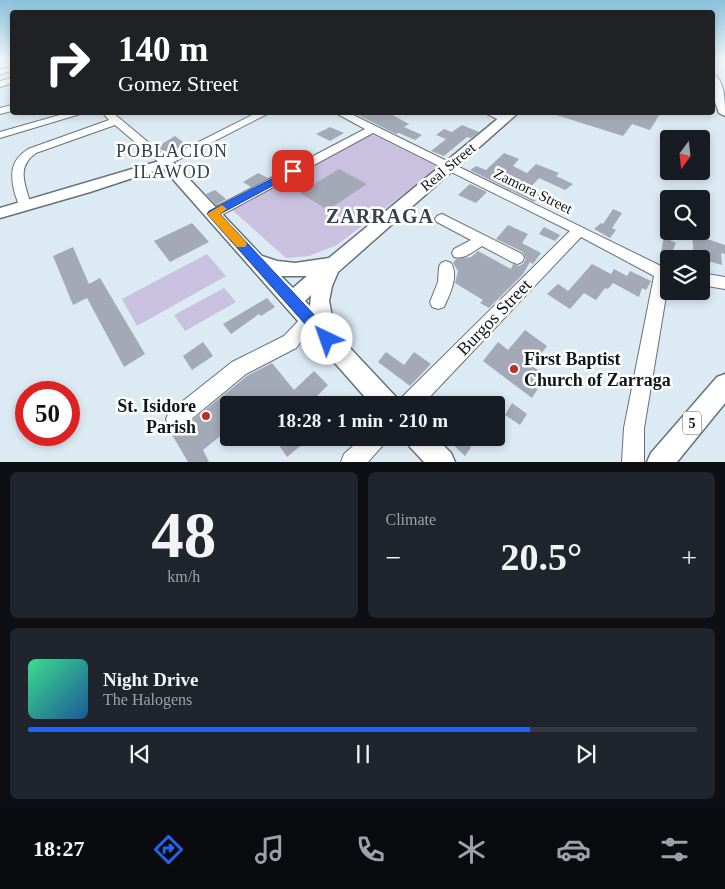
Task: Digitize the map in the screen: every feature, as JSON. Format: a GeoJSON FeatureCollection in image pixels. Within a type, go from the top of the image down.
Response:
{"type":"FeatureCollection","features":[{"type":"Feature","properties":{"kind":"main road"},"geometry":{"type":"LineString","coordinates":[[715,84],[725,113]]}},
{"type":"Feature","properties":{"kind":"main road","name":"Real Street"},"geometry":{"type":"LineString","coordinates":[[292,300],[332,264],[509,116]]}},
{"type":"Feature","properties":{"kind":"main road"},"geometry":{"type":"LineString","coordinates":[[0,213],[166,163],[380,396]]}},
{"type":"Feature","properties":{"kind":"main road"},"geometry":{"type":"LineString","coordinates":[[254,259],[272,268],[295,271],[332,264]]}},
{"type":"Feature","properties":{"kind":"main road"},"geometry":{"type":"LineString","coordinates":[[327,339],[319,313],[320,292],[332,264]]}},
{"type":"Feature","properties":{"kind":"main road","name":"5"},"geometry":{"type":"LineString","coordinates":[[660,462],[725,385]]}},
{"type":"Feature","properties":{"kind":"main road"},"geometry":{"type":"LineString","coordinates":[[427,446],[442,462]]}},
{"type":"Feature","properties":{"kind":"street"},"geometry":{"type":"LineString","coordinates":[[25,206],[17,174],[17,165],[41,136],[78,115]]}},
{"type":"Feature","properties":{"kind":"street"},"geometry":{"type":"LineString","coordinates":[[0,135],[41,136],[111,117],[166,163],[261,115]]}},
{"type":"Feature","properties":{"kind":"street","name":"Zamora Street"},"geometry":{"type":"LineString","coordinates":[[344,115],[579,230]]}},
{"type":"Feature","properties":{"kind":"street"},"geometry":{"type":"LineString","coordinates":[[213,214],[373,129]]}},
{"type":"Feature","properties":{"kind":"street"},"geometry":{"type":"LineString","coordinates":[[442,219],[517,258]]}},
{"type":"Feature","properties":{"kind":"street"},"geometry":{"type":"LineString","coordinates":[[579,230],[660,270]]}},
{"type":"Feature","properties":{"kind":"street","name":"Burgos Street"},"geometry":{"type":"LineString","coordinates":[[417,396],[579,230]]}},
{"type":"Feature","properties":{"kind":"street"},"geometry":{"type":"LineString","coordinates":[[459,253],[482,240]]}},
{"type":"Feature","properties":{"kind":"street"},"geometry":{"type":"LineString","coordinates":[[438,302],[446,282],[446,267]]}},
{"type":"Feature","properties":{"kind":"street"},"geometry":{"type":"LineString","coordinates":[[710,280],[725,283]]}},
{"type":"Feature","properties":{"kind":"street"},"geometry":{"type":"LineString","coordinates":[[633,462],[634,428],[660,300]]}},
{"type":"Feature","properties":{"kind":"street"},"geometry":{"type":"LineString","coordinates":[[176,419],[239,368],[290,342],[310,320]]}},
{"type":"Feature","properties":{"kind":"street"},"geometry":{"type":"LineString","coordinates":[[352,462],[368,446]]}},
{"type":"Feature","properties":{"kind":"shaded area"},"geometry":{"type":"Polygon","coordinates":[[[369,133],[439,167],[337,245],[309,256],[286,258],[230,208],[369,133]]]}},
{"type":"Feature","properties":{"kind":"shaded area"},"geometry":{"type":"Polygon","coordinates":[[[207,254],[226,276],[137,326],[122,299],[207,254]]]}},
{"type":"Feature","properties":{"kind":"shaded area"},"geometry":{"type":"Polygon","coordinates":[[[224,288],[236,302],[185,331],[174,315],[224,288]]]}},
{"type":"Feature","properties":{"kind":"building"},"geometry":{"type":"Polygon","coordinates":[[[358,115],[392,115],[409,124],[404,127],[422,135],[415,140],[399,133],[396,134],[358,115]]]}},
{"type":"Feature","properties":{"kind":"building"},"geometry":{"type":"Polygon","coordinates":[[[556,115],[659,115],[650,130],[632,124],[623,136],[556,115]]]}},
{"type":"Feature","properties":{"kind":"building"},"geometry":{"type":"Polygon","coordinates":[[[462,125],[479,132],[471,138],[467,137],[444,156],[431,151],[446,139],[436,135],[444,129],[452,132],[462,125]]]}},
{"type":"Feature","properties":{"kind":"building"},"geometry":{"type":"Polygon","coordinates":[[[330,127],[344,133],[330,141],[316,134],[330,127]]]}},
{"type":"Feature","properties":{"kind":"building"},"geometry":{"type":"Polygon","coordinates":[[[175,136],[187,145],[168,154],[157,147],[175,136]]]}},
{"type":"Feature","properties":{"kind":"building"},"geometry":{"type":"Polygon","coordinates":[[[295,151],[304,158],[284,168],[274,161],[295,151]]]}},
{"type":"Feature","properties":{"kind":"building"},"geometry":{"type":"Polygon","coordinates":[[[504,153],[519,159],[513,166],[527,173],[536,164],[559,173],[556,176],[573,184],[565,190],[539,178],[529,189],[541,195],[534,202],[470,170],[476,166],[486,170],[504,153]]]}},
{"type":"Feature","properties":{"kind":"building"},"geometry":{"type":"Polygon","coordinates":[[[339,169],[367,184],[328,210],[300,193],[339,169]]]}},
{"type":"Feature","properties":{"kind":"building"},"geometry":{"type":"Polygon","coordinates":[[[258,173],[268,178],[251,187],[243,182],[258,173]]]}},
{"type":"Feature","properties":{"kind":"building"},"geometry":{"type":"Polygon","coordinates":[[[470,184],[487,192],[476,203],[458,195],[470,184]]]}},
{"type":"Feature","properties":{"kind":"building"},"geometry":{"type":"Polygon","coordinates":[[[215,190],[226,199],[216,205],[206,194],[215,190]]]}},
{"type":"Feature","properties":{"kind":"building"},"geometry":{"type":"Polygon","coordinates":[[[613,209],[622,213],[612,228],[616,230],[610,238],[594,229],[601,223],[603,224],[613,209]]]}},
{"type":"Feature","properties":{"kind":"building"},"geometry":{"type":"Polygon","coordinates":[[[192,223],[209,242],[170,262],[154,241],[192,223]]]}},
{"type":"Feature","properties":{"kind":"building"},"geometry":{"type":"Polygon","coordinates":[[[508,225],[528,234],[522,243],[541,253],[533,264],[530,262],[523,274],[489,308],[480,303],[483,300],[455,283],[458,271],[453,263],[456,259],[471,257],[478,251],[511,269],[513,264],[518,266],[523,264],[526,259],[523,252],[496,239],[508,225]]]}},
{"type":"Feature","properties":{"kind":"building"},"geometry":{"type":"Polygon","coordinates":[[[544,227],[560,235],[555,241],[539,234],[544,227]]]}},
{"type":"Feature","properties":{"kind":"building"},"geometry":{"type":"Polygon","coordinates":[[[663,240],[670,240],[676,243],[673,250],[661,250],[663,240]]]}},
{"type":"Feature","properties":{"kind":"building"},"geometry":{"type":"Polygon","coordinates":[[[692,240],[710,240],[725,245],[725,254],[721,253],[722,265],[710,262],[710,250],[693,250],[692,240]]]}},
{"type":"Feature","properties":{"kind":"building"},"geometry":{"type":"Polygon","coordinates":[[[73,247],[89,284],[100,278],[145,354],[124,367],[87,298],[73,305],[53,256],[73,247]]]}},
{"type":"Feature","properties":{"kind":"building"},"geometry":{"type":"Polygon","coordinates":[[[592,264],[611,274],[614,269],[627,276],[630,271],[651,281],[646,290],[642,288],[639,297],[613,283],[608,289],[605,288],[596,300],[584,293],[570,309],[547,294],[558,284],[568,291],[592,264]]]}},
{"type":"Feature","properties":{"kind":"building"},"geometry":{"type":"Polygon","coordinates":[[[267,298],[275,307],[261,316],[259,314],[231,334],[223,324],[267,298]]]}},
{"type":"Feature","properties":{"kind":"building","name":"First Baptist Church of Zarraga"},"geometry":{"type":"Polygon","coordinates":[[[525,330],[547,346],[532,366],[546,376],[532,398],[483,361],[498,342],[508,350],[525,330]]]}},
{"type":"Feature","properties":{"kind":"building"},"geometry":{"type":"Polygon","coordinates":[[[203,342],[213,356],[192,370],[183,356],[203,342]]]}},
{"type":"Feature","properties":{"kind":"building"},"geometry":{"type":"Polygon","coordinates":[[[386,352],[404,365],[414,352],[431,364],[410,386],[378,362],[386,352]]]}},
{"type":"Feature","properties":{"kind":"building","name":"St. Isidore Parish"},"geometry":{"type":"Polygon","coordinates":[[[272,363],[294,390],[314,371],[328,385],[317,396],[222,396],[247,376],[272,363]]]}},
{"type":"Feature","properties":{"kind":"building","name":"St. Isidore Parish"},"geometry":{"type":"Polygon","coordinates":[[[220,398],[220,436],[203,450],[209,462],[188,462],[168,428],[177,431],[220,398]]]}},
{"type":"Feature","properties":{"kind":"building"},"geometry":{"type":"Polygon","coordinates":[[[512,403],[527,414],[520,425],[505,415],[512,403]]]}},
{"type":"Feature","properties":{"kind":"building"},"geometry":{"type":"Polygon","coordinates":[[[279,446],[300,446],[287,457],[279,446]]]}},
{"type":"Feature","properties":{"kind":"building"},"geometry":{"type":"Polygon","coordinates":[[[454,446],[471,447],[465,456],[454,446]]]}},
{"type":"Feature","properties":{"kind":"slow traffic"},"geometry":{"type":"LineString","coordinates":[[222,209],[213,214],[241,244]]}},
{"type":"Feature","properties":{"kind":"place","name":"First Baptist Church of Zarraga"},"geometry":{"type":"Point","coordinates":[514,369]}},
{"type":"Feature","properties":{"kind":"place","name":"St. Isidore Parish"},"geometry":{"type":"Point","coordinates":[206,416]}},
{"type":"Feature","properties":{"kind":"district","name":"POBLACION ILAWOD"},"geometry":{"type":"Point","coordinates":[172,161]}},
{"type":"Feature","properties":{"kind":"district","name":"ZARRAGA"},"geometry":{"type":"Point","coordinates":[380,216]}},
{"type":"Feature","properties":{"kind":"route"},"geometry":{"type":"LineString","coordinates":[[293,171],[213,214],[327,339]]}}]}
